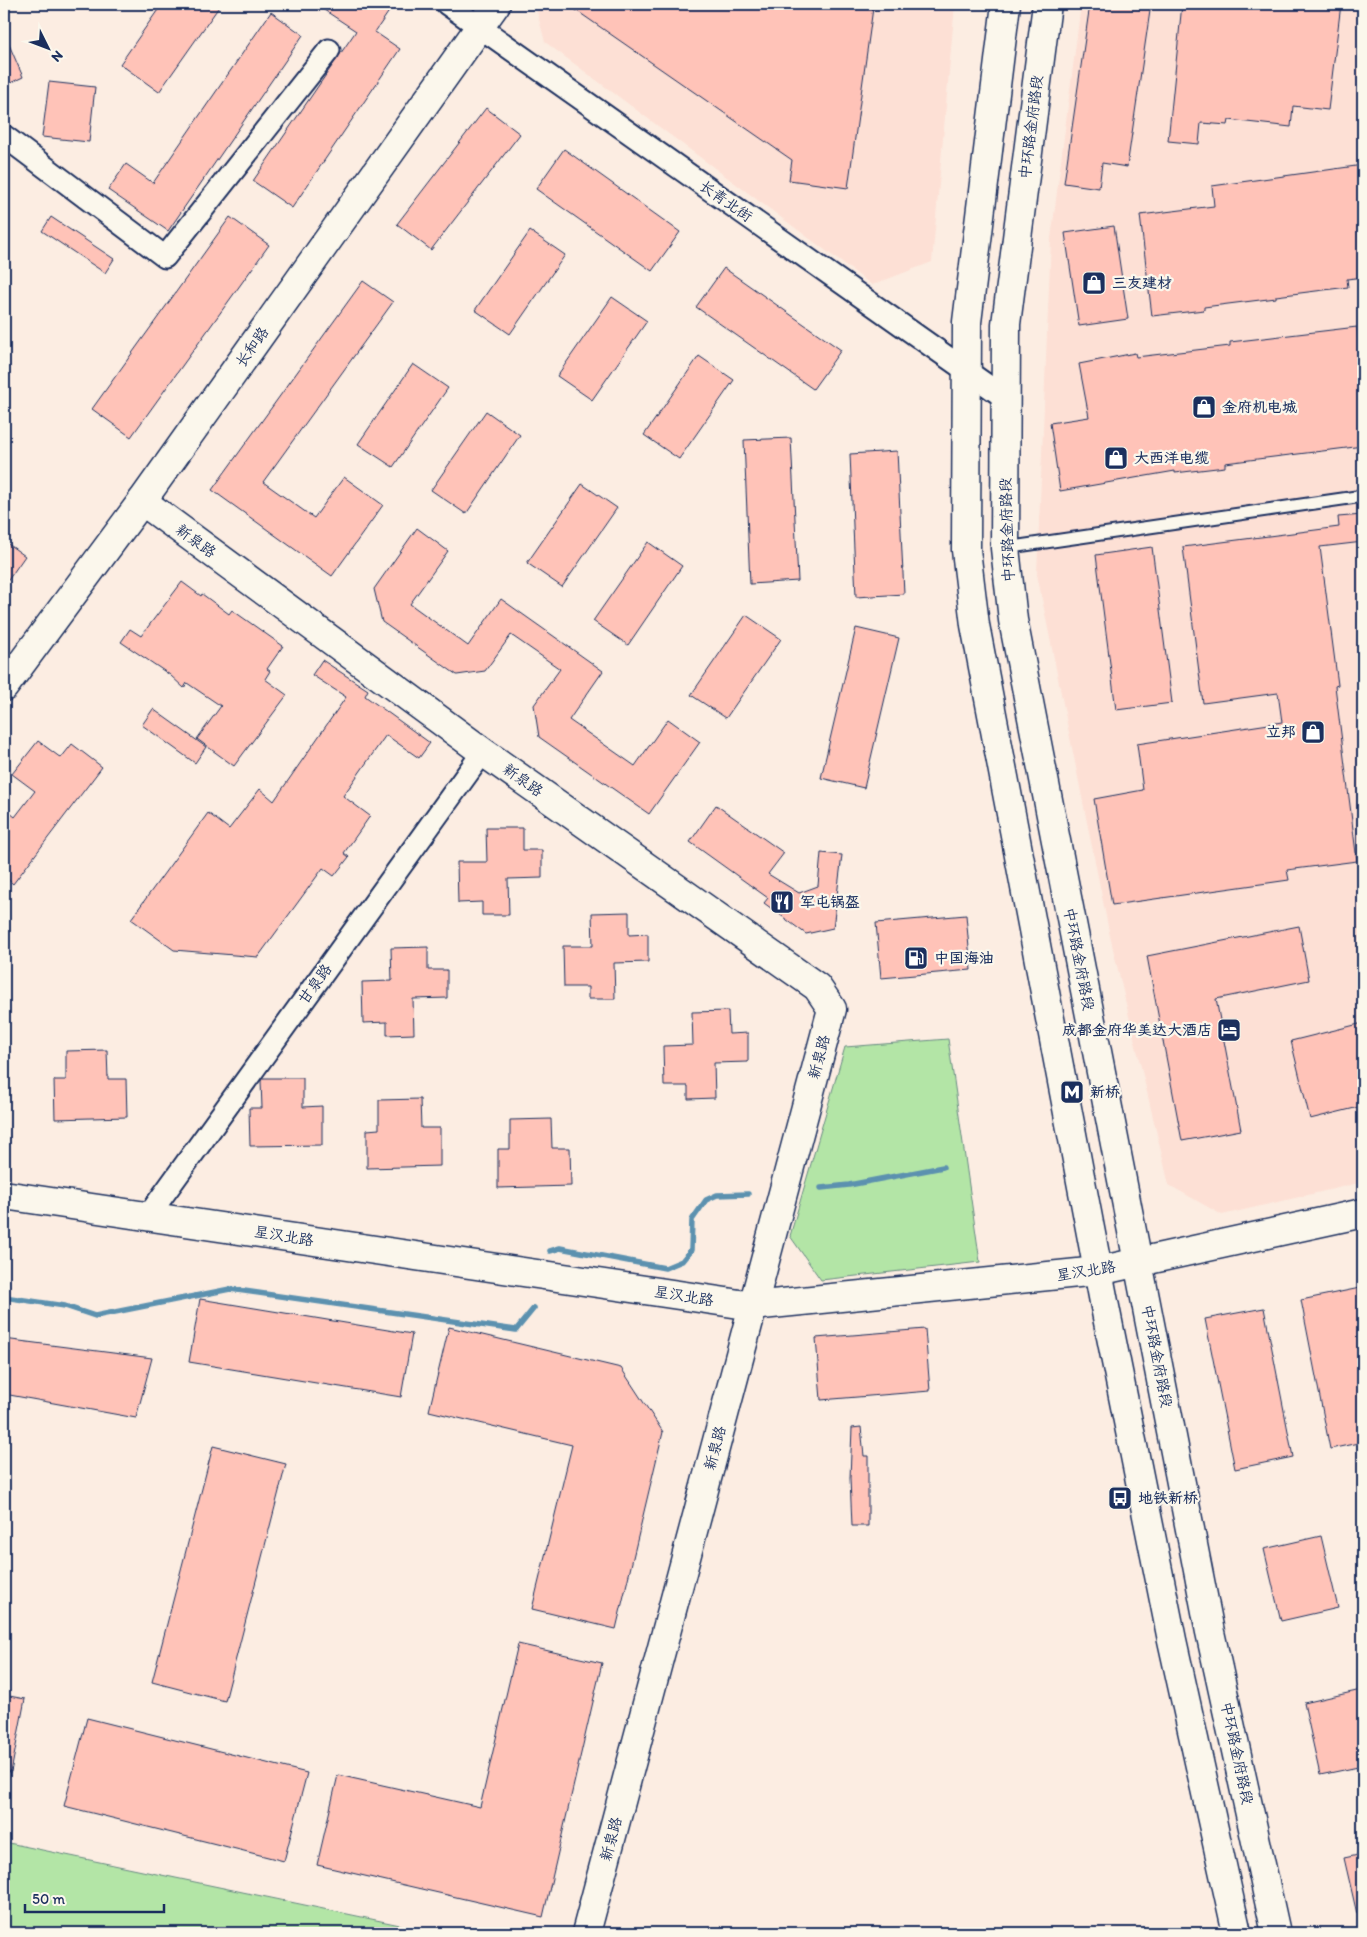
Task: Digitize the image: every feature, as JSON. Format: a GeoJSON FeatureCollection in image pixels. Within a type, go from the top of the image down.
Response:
{"type":"FeatureCollection","features":[{"type":"Feature","properties":{"kind":"street","name":"长青北街"},"geometry":{"type":"LineString","coordinates":[[447,4],[1005,398]]}},
{"type":"Feature","properties":{"kind":"street","name":"长和路"},"geometry":{"type":"LineString","coordinates":[[4,687],[142,501],[496,4]]}},
{"type":"Feature","properties":{"kind":"street"},"geometry":{"type":"LineString","coordinates":[[1006,4],[967,322],[966,550],[974,626],[1098,1271],[1172,1640],[1237,1933]]}},
{"type":"Feature","properties":{"kind":"street","name":"中环路金府路段"},"geometry":{"type":"LineString","coordinates":[[1047,4],[1006,324],[1005,548],[1013,620],[1210,1632],[1276,1933]]}},
{"type":"Feature","properties":{"kind":"street"},"geometry":{"type":"LineString","coordinates":[[4,136],[165,257],[329,50]]}},
{"type":"Feature","properties":{"kind":"street","name":"新泉路"},"geometry":{"type":"LineString","coordinates":[[142,501],[483,752],[817,987],[832,1009],[586,1933]]}},
{"type":"Feature","properties":{"kind":"street","name":"甘泉路"},"geometry":{"type":"LineString","coordinates":[[148,1216],[483,752]]}},
{"type":"Feature","properties":{"kind":"street","name":"星汉北路"},"geometry":{"type":"LineString","coordinates":[[4,1195],[753,1306],[1098,1271],[1363,1213]]}},
{"type":"Feature","properties":{"kind":"lane"},"geometry":{"type":"LineString","coordinates":[[1005,548],[1363,496]]}},
{"type":"Feature","properties":{"kind":"shaded area"},"geometry":{"type":"Polygon","coordinates":[[[535,4],[955,4],[932,262],[872,285],[545,42],[535,4]]]}},
{"type":"Feature","properties":{"kind":"shaded area","name":"金府机电城"},"geometry":{"type":"Polygon","coordinates":[[[1081,4],[1363,4],[1363,1182],[1222,1215],[1169,1185],[1110,936],[1037,574],[1051,239],[1081,4]]]}},
{"type":"Feature","properties":{"kind":"green space"},"geometry":{"type":"Polygon","coordinates":[[[948,1039],[980,1262],[821,1280],[790,1236],[845,1047],[948,1039]]]}},
{"type":"Feature","properties":{"kind":"green space"},"geometry":{"type":"Polygon","coordinates":[[[4,1842],[438,1933],[4,1933],[4,1842]]]}},
{"type":"Feature","properties":{"kind":"building"},"geometry":{"type":"Polygon","coordinates":[[[162,4],[221,4],[159,92],[120,64],[162,4]]]}},
{"type":"Feature","properties":{"kind":"building"},"geometry":{"type":"Polygon","coordinates":[[[315,4],[394,4],[375,32],[400,49],[292,208],[253,181],[356,31],[315,4]]]}},
{"type":"Feature","properties":{"kind":"building"},"geometry":{"type":"Polygon","coordinates":[[[567,4],[840,4],[873,8],[848,188],[789,180],[792,160],[567,4]]]}},
{"type":"Feature","properties":{"kind":"building"},"geometry":{"type":"Polygon","coordinates":[[[1090,4],[1151,4],[1127,167],[1102,163],[1099,188],[1064,183],[1090,4]]]}},
{"type":"Feature","properties":{"kind":"building"},"geometry":{"type":"Polygon","coordinates":[[[1182,4],[1341,4],[1328,110],[1293,106],[1291,127],[1229,120],[1228,125],[1201,123],[1199,144],[1168,141],[1182,4]]]}},
{"type":"Feature","properties":{"kind":"building"},"geometry":{"type":"Polygon","coordinates":[[[271,12],[303,35],[168,231],[108,190],[126,164],[153,183],[271,12]]]}},
{"type":"Feature","properties":{"kind":"building"},"geometry":{"type":"Polygon","coordinates":[[[4,33],[23,77],[4,86],[4,33]]]}},
{"type":"Feature","properties":{"kind":"building"},"geometry":{"type":"Polygon","coordinates":[[[49,82],[95,87],[89,142],[42,137],[49,82]]]}},
{"type":"Feature","properties":{"kind":"building"},"geometry":{"type":"Polygon","coordinates":[[[486,108],[520,134],[431,250],[397,224],[486,108]]]}},
{"type":"Feature","properties":{"kind":"building"},"geometry":{"type":"Polygon","coordinates":[[[564,149],[680,232],[652,271],[536,189],[564,149]]]}},
{"type":"Feature","properties":{"kind":"building"},"geometry":{"type":"Polygon","coordinates":[[[1363,165],[1363,277],[1347,279],[1348,287],[1204,307],[1204,310],[1152,316],[1140,215],[1214,206],[1212,186],[1363,165]]]}},
{"type":"Feature","properties":{"kind":"building"},"geometry":{"type":"Polygon","coordinates":[[[51,217],[114,259],[105,273],[42,231],[51,217]]]}},
{"type":"Feature","properties":{"kind":"building"},"geometry":{"type":"Polygon","coordinates":[[[230,217],[269,245],[131,437],[92,409],[230,217]]]}},
{"type":"Feature","properties":{"kind":"building"},"geometry":{"type":"Polygon","coordinates":[[[1114,226],[1128,319],[1079,326],[1065,233],[1114,226]]]}},
{"type":"Feature","properties":{"kind":"building"},"geometry":{"type":"Polygon","coordinates":[[[530,231],[565,255],[510,334],[475,310],[530,231]]]}},
{"type":"Feature","properties":{"kind":"building"},"geometry":{"type":"Polygon","coordinates":[[[724,268],[841,350],[813,389],[696,307],[724,268]]]}},
{"type":"Feature","properties":{"kind":"building"},"geometry":{"type":"Polygon","coordinates":[[[363,281],[393,302],[263,482],[314,518],[344,477],[383,505],[332,576],[212,490],[363,281]]]}},
{"type":"Feature","properties":{"kind":"building"},"geometry":{"type":"Polygon","coordinates":[[[612,297],[647,321],[592,400],[557,376],[612,297]]]}},
{"type":"Feature","properties":{"kind":"building"},"geometry":{"type":"Polygon","coordinates":[[[1357,327],[1363,379],[1363,446],[1225,463],[1225,467],[1175,473],[1175,471],[1060,491],[1050,423],[1089,417],[1079,364],[1135,353],[1136,357],[1230,346],[1230,342],[1357,327]]]}},
{"type":"Feature","properties":{"kind":"building"},"geometry":{"type":"Polygon","coordinates":[[[699,356],[734,380],[679,459],[644,435],[699,356]]]}},
{"type":"Feature","properties":{"kind":"building"},"geometry":{"type":"Polygon","coordinates":[[[413,364],[448,388],[393,467],[358,444],[413,364]]]}},
{"type":"Feature","properties":{"kind":"building"},"geometry":{"type":"Polygon","coordinates":[[[486,411],[520,435],[466,514],[431,490],[486,411]]]}},
{"type":"Feature","properties":{"kind":"building"},"geometry":{"type":"Polygon","coordinates":[[[791,438],[798,581],[750,584],[744,440],[791,438]]]}},
{"type":"Feature","properties":{"kind":"building"},"geometry":{"type":"Polygon","coordinates":[[[897,451],[904,594],[856,597],[850,454],[897,451]]]}},
{"type":"Feature","properties":{"kind":"building"},"geometry":{"type":"Polygon","coordinates":[[[582,484],[617,508],[562,587],[527,563],[582,484]]]}},
{"type":"Feature","properties":{"kind":"building"},"geometry":{"type":"Polygon","coordinates":[[[1363,515],[1363,542],[1320,547],[1338,685],[1335,686],[1357,861],[1287,870],[1289,880],[1112,905],[1094,799],[1143,790],[1137,744],[1282,722],[1278,693],[1203,703],[1183,547],[1339,527],[1338,517],[1363,515]]]}},
{"type":"Feature","properties":{"kind":"building"},"geometry":{"type":"Polygon","coordinates":[[[417,528],[448,551],[410,604],[468,646],[501,599],[603,671],[569,720],[635,766],[668,719],[700,742],[649,814],[539,737],[534,705],[560,669],[511,635],[485,671],[457,675],[382,622],[374,589],[417,528]]]}},
{"type":"Feature","properties":{"kind":"building"},"geometry":{"type":"Polygon","coordinates":[[[4,541],[25,556],[4,586],[4,541]]]}},
{"type":"Feature","properties":{"kind":"building"},"geometry":{"type":"Polygon","coordinates":[[[648,542],[682,566],[628,645],[593,621],[648,542]]]}},
{"type":"Feature","properties":{"kind":"building"},"geometry":{"type":"Polygon","coordinates":[[[1152,547],[1172,703],[1116,710],[1096,555],[1152,547]]]}},
{"type":"Feature","properties":{"kind":"building"},"geometry":{"type":"Polygon","coordinates":[[[182,582],[229,614],[232,610],[283,646],[267,669],[270,671],[265,679],[287,695],[234,766],[197,739],[221,706],[187,683],[184,688],[170,675],[121,642],[130,629],[141,636],[182,582]]]}},
{"type":"Feature","properties":{"kind":"building"},"geometry":{"type":"Polygon","coordinates":[[[746,615],[781,639],[726,718],[691,695],[746,615]]]}},
{"type":"Feature","properties":{"kind":"building"},"geometry":{"type":"Polygon","coordinates":[[[856,628],[899,638],[864,788],[821,778],[856,628]]]}},
{"type":"Feature","properties":{"kind":"building"},"geometry":{"type":"Polygon","coordinates":[[[322,660],[368,690],[365,696],[430,743],[419,758],[386,735],[343,796],[370,816],[344,853],[349,857],[334,876],[323,868],[258,957],[174,950],[131,919],[208,813],[229,829],[260,789],[274,801],[346,697],[312,675],[322,660]]]}},
{"type":"Feature","properties":{"kind":"building"},"geometry":{"type":"Polygon","coordinates":[[[153,709],[206,747],[195,763],[142,725],[153,709]]]}},
{"type":"Feature","properties":{"kind":"building"},"geometry":{"type":"Polygon","coordinates":[[[38,741],[61,758],[72,744],[102,767],[13,884],[4,876],[4,808],[15,817],[35,791],[12,774],[38,741]]]}},
{"type":"Feature","properties":{"kind":"building"},"geometry":{"type":"Polygon","coordinates":[[[716,805],[784,853],[768,874],[799,893],[818,886],[821,853],[842,855],[833,928],[806,934],[764,903],[768,898],[690,842],[716,805]]]}},
{"type":"Feature","properties":{"kind":"building"},"geometry":{"type":"Polygon","coordinates":[[[486,828],[523,828],[523,850],[542,850],[542,878],[508,879],[509,915],[482,915],[482,902],[458,903],[457,862],[487,862],[486,828]]]}},
{"type":"Feature","properties":{"kind":"building"},"geometry":{"type":"Polygon","coordinates":[[[629,912],[629,935],[648,934],[648,962],[614,963],[615,999],[588,999],[588,987],[564,987],[563,946],[593,946],[592,913],[629,912]]]}},
{"type":"Feature","properties":{"kind":"building"},"geometry":{"type":"Polygon","coordinates":[[[966,915],[971,970],[881,978],[876,923],[966,915]]]}},
{"type":"Feature","properties":{"kind":"building"},"geometry":{"type":"Polygon","coordinates":[[[1299,926],[1309,980],[1216,999],[1241,1130],[1182,1141],[1147,956],[1299,926]]]}},
{"type":"Feature","properties":{"kind":"building"},"geometry":{"type":"Polygon","coordinates":[[[428,947],[428,970],[447,970],[447,998],[413,999],[414,1034],[387,1035],[387,1022],[363,1023],[362,982],[392,981],[391,948],[428,947]]]}},
{"type":"Feature","properties":{"kind":"building"},"geometry":{"type":"Polygon","coordinates":[[[728,1011],[729,1034],[748,1033],[748,1062],[714,1063],[715,1098],[688,1099],[688,1086],[664,1086],[663,1046],[693,1045],[692,1012],[728,1011]]]}},
{"type":"Feature","properties":{"kind":"building"},"geometry":{"type":"Polygon","coordinates":[[[1363,1023],[1363,1106],[1310,1119],[1291,1041],[1363,1023]]]}},
{"type":"Feature","properties":{"kind":"building"},"geometry":{"type":"Polygon","coordinates":[[[107,1050],[108,1079],[126,1079],[127,1117],[55,1119],[54,1080],[66,1080],[66,1051],[107,1050]]]}},
{"type":"Feature","properties":{"kind":"building"},"geometry":{"type":"Polygon","coordinates":[[[263,1078],[303,1078],[303,1107],[322,1106],[322,1145],[250,1146],[249,1108],[262,1108],[261,1081],[263,1078]]]}},
{"type":"Feature","properties":{"kind":"building"},"geometry":{"type":"Polygon","coordinates":[[[420,1099],[421,1128],[440,1128],[440,1166],[367,1168],[367,1130],[379,1129],[379,1100],[420,1099]]]}},
{"type":"Feature","properties":{"kind":"building"},"geometry":{"type":"Polygon","coordinates":[[[551,1119],[552,1148],[570,1148],[571,1186],[498,1188],[498,1149],[510,1149],[510,1120],[551,1119]]]}},
{"type":"Feature","properties":{"kind":"building"},"geometry":{"type":"Polygon","coordinates":[[[1360,1288],[1363,1307],[1363,1442],[1330,1449],[1301,1300],[1360,1288]]]}},
{"type":"Feature","properties":{"kind":"building"},"geometry":{"type":"Polygon","coordinates":[[[200,1299],[412,1334],[401,1397],[189,1362],[200,1299]]]}},
{"type":"Feature","properties":{"kind":"building"},"geometry":{"type":"Polygon","coordinates":[[[1264,1308],[1293,1457],[1235,1469],[1205,1319],[1264,1308]]]}},
{"type":"Feature","properties":{"kind":"building"},"geometry":{"type":"Polygon","coordinates":[[[449,1327],[621,1368],[663,1432],[616,1629],[532,1609],[572,1445],[429,1411],[449,1327]]]}},
{"type":"Feature","properties":{"kind":"building"},"geometry":{"type":"Polygon","coordinates":[[[925,1329],[930,1391],[821,1400],[816,1338],[925,1329]]]}},
{"type":"Feature","properties":{"kind":"building"},"geometry":{"type":"Polygon","coordinates":[[[4,1339],[152,1358],[136,1418],[4,1394],[4,1339]]]}},
{"type":"Feature","properties":{"kind":"building"},"geometry":{"type":"Polygon","coordinates":[[[861,1427],[864,1456],[868,1456],[868,1526],[852,1526],[850,1478],[852,1428],[861,1427]]]}},
{"type":"Feature","properties":{"kind":"building"},"geometry":{"type":"Polygon","coordinates":[[[213,1446],[286,1464],[225,1701],[152,1682],[213,1446]]]}},
{"type":"Feature","properties":{"kind":"building"},"geometry":{"type":"Polygon","coordinates":[[[1321,1536],[1338,1608],[1281,1621],[1264,1549],[1321,1536]]]}},
{"type":"Feature","properties":{"kind":"building"},"geometry":{"type":"Polygon","coordinates":[[[518,1644],[602,1663],[543,1917],[317,1865],[338,1775],[480,1807],[518,1644]]]}},
{"type":"Feature","properties":{"kind":"building"},"geometry":{"type":"Polygon","coordinates":[[[1361,1690],[1363,1702],[1363,1766],[1320,1775],[1304,1703],[1361,1690]]]}},
{"type":"Feature","properties":{"kind":"building"},"geometry":{"type":"Polygon","coordinates":[[[4,1695],[25,1699],[11,1772],[4,1771],[4,1695]]]}},
{"type":"Feature","properties":{"kind":"building"},"geometry":{"type":"Polygon","coordinates":[[[87,1718],[307,1773],[284,1861],[64,1806],[87,1718]]]}},
{"type":"Feature","properties":{"kind":"building"},"geometry":{"type":"Polygon","coordinates":[[[1363,1854],[1363,1913],[1357,1914],[1344,1858],[1363,1854]]]}},
{"type":"Feature","properties":{"kind":"waterway"},"geometry":{"type":"LineString","coordinates":[[821,1188],[849,1185],[943,1167]]}},
{"type":"Feature","properties":{"kind":"waterway"},"geometry":{"type":"LineString","coordinates":[[550,1251],[560,1248],[665,1268],[682,1261],[691,1250],[692,1220],[706,1200],[717,1195],[748,1194]]}},
{"type":"Feature","properties":{"kind":"waterway"},"geometry":{"type":"LineString","coordinates":[[4,1297],[65,1306],[95,1316],[230,1289],[516,1330],[534,1308]]}},
{"type":"Feature","properties":{"kind":"place","name":"三友建材"},"geometry":{"type":"Point","coordinates":[1094,283]}},
{"type":"Feature","properties":{"kind":"place","name":"金府机电城"},"geometry":{"type":"Point","coordinates":[1204,407]}},
{"type":"Feature","properties":{"kind":"place","name":"大西洋电缆"},"geometry":{"type":"Point","coordinates":[1116,458]}},
{"type":"Feature","properties":{"kind":"place","name":"立邦"},"geometry":{"type":"Point","coordinates":[1313,732]}},
{"type":"Feature","properties":{"kind":"place","name":"军屯锅盔"},"geometry":{"type":"Point","coordinates":[782,902]}},
{"type":"Feature","properties":{"kind":"place","name":"中国海油"},"geometry":{"type":"Point","coordinates":[916,958]}},
{"type":"Feature","properties":{"kind":"place","name":"成都金府华美达大酒店"},"geometry":{"type":"Point","coordinates":[1229,1030]}},
{"type":"Feature","properties":{"kind":"place","name":"新桥"},"geometry":{"type":"Point","coordinates":[1072,1092]}},
{"type":"Feature","properties":{"kind":"place","name":"地铁新桥"},"geometry":{"type":"Point","coordinates":[1120,1498]}}]}
